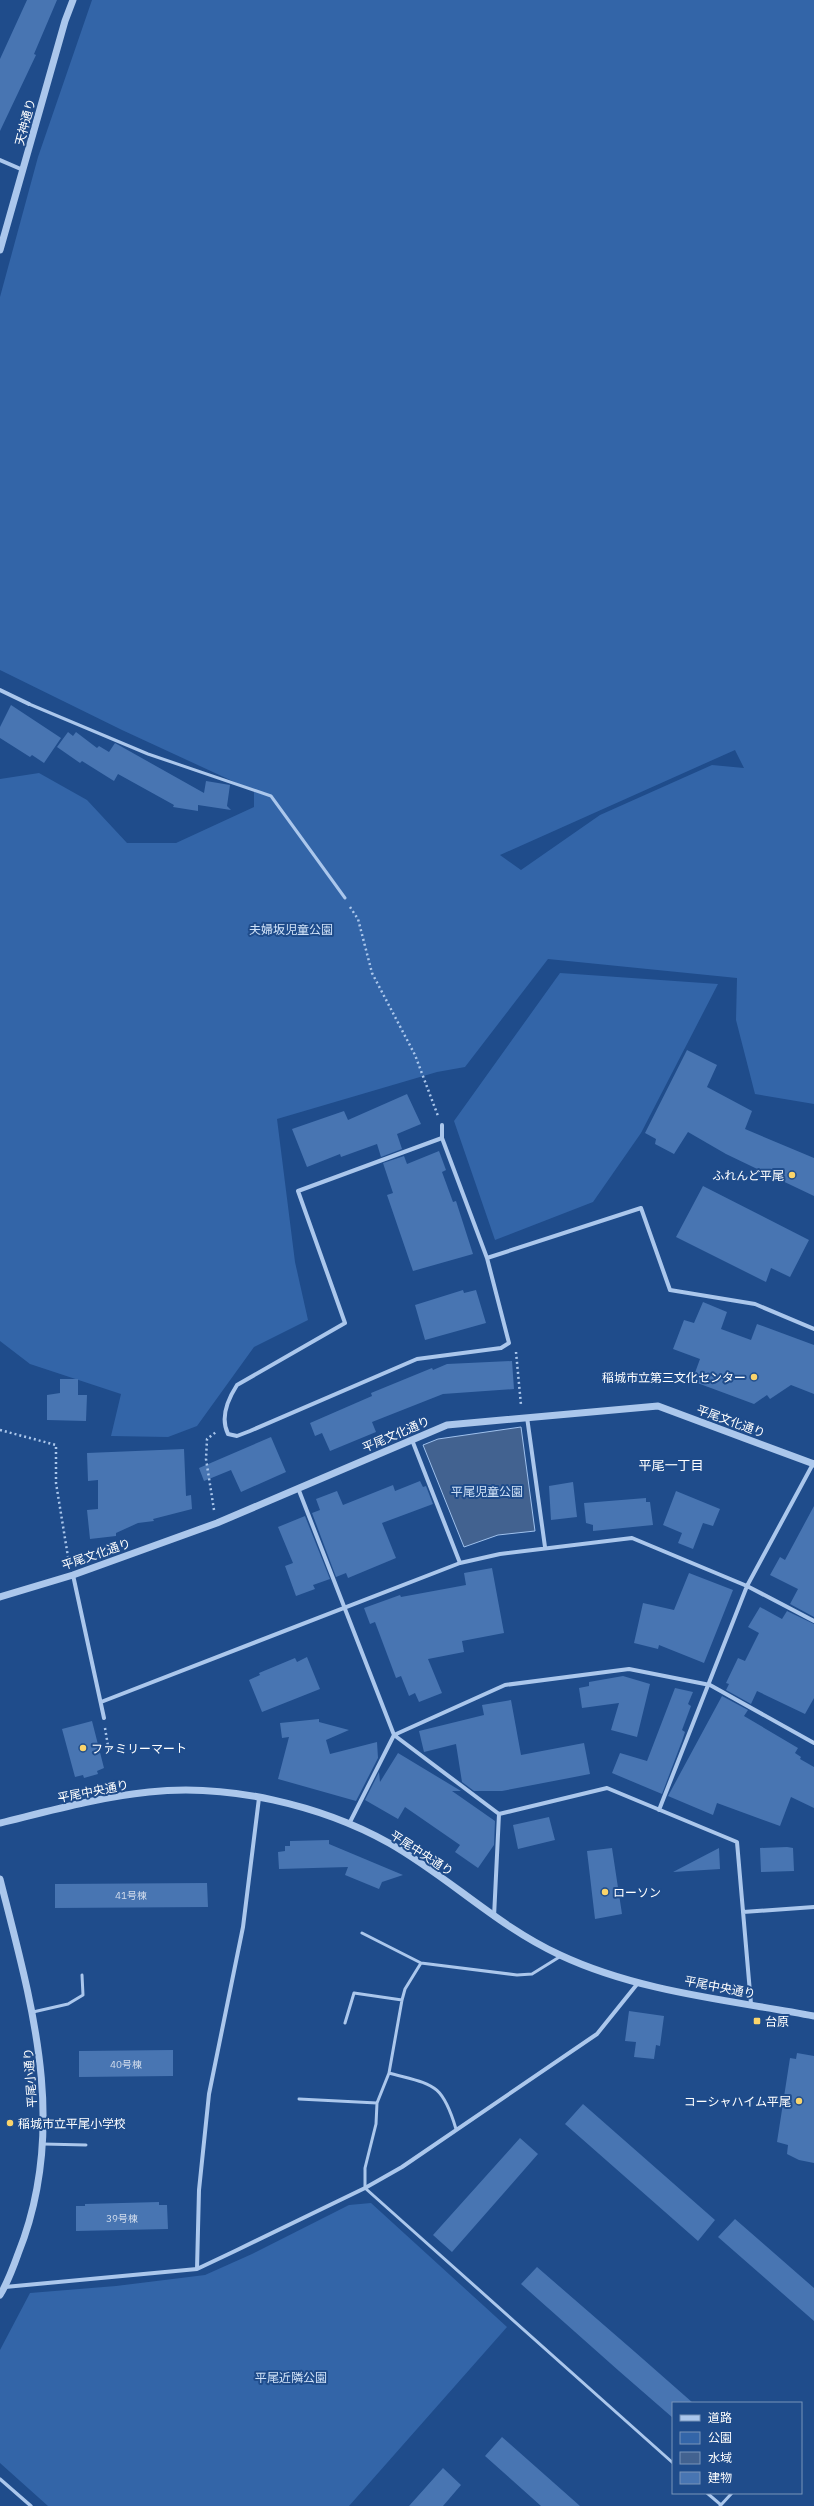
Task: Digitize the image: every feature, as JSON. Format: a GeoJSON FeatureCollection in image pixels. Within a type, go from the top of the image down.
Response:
{"type":"FeatureCollection","features":[{"type":"Feature","properties":{"kind":"street","name":"天神通り"},"geometry":{"type":"LineString","coordinates":[[0,250],[65,21],[74,0]]}},
{"type":"Feature","properties":{"kind":"street"},"geometry":{"type":"LineString","coordinates":[[0,160],[23,170]]}},
{"type":"Feature","properties":{"kind":"street"},"geometry":{"type":"LineString","coordinates":[[0,690],[29,704]]}},
{"type":"Feature","properties":{"kind":"street"},"geometry":{"type":"LineString","coordinates":[[442,1125],[442,1138],[487,1258],[509,1344],[501,1348],[417,1360],[250,1432],[237,1436],[228,1434],[224,1426],[226,1411],[230,1395],[237,1385],[345,1323],[298,1191],[442,1138]]}},
{"type":"Feature","properties":{"kind":"street"},"geometry":{"type":"LineString","coordinates":[[487,1258],[641,1208],[670,1290],[755,1304],[814,1329]]}},
{"type":"Feature","properties":{"kind":"street","name":"平尾文化通り"},"geometry":{"type":"LineString","coordinates":[[0,1597],[73,1575],[217,1523],[447,1425],[658,1406],[814,1463]]}},
{"type":"Feature","properties":{"kind":"street"},"geometry":{"type":"LineString","coordinates":[[525,1418],[545,1548]]}},
{"type":"Feature","properties":{"kind":"street"},"geometry":{"type":"LineString","coordinates":[[412,1440],[460,1563]]}},
{"type":"Feature","properties":{"kind":"street"},"geometry":{"type":"LineString","coordinates":[[659,1810],[710,1686],[748,1586],[814,1463]]}},
{"type":"Feature","properties":{"kind":"street"},"geometry":{"type":"LineString","coordinates":[[298,1488],[343,1607],[394,1734],[500,1814]]}},
{"type":"Feature","properties":{"kind":"street"},"geometry":{"type":"LineString","coordinates":[[101,1702],[343,1607],[460,1563],[500,1554],[632,1538],[748,1586],[814,1621]]}},
{"type":"Feature","properties":{"kind":"street"},"geometry":{"type":"LineString","coordinates":[[73,1575],[104,1718]]}},
{"type":"Feature","properties":{"kind":"street"},"geometry":{"type":"LineString","coordinates":[[349,1824],[394,1734],[505,1685],[629,1668],[710,1686],[814,1742]]}},
{"type":"Feature","properties":{"kind":"street"},"geometry":{"type":"LineString","coordinates":[[500,1814],[607,1788],[737,1842],[751,2004]]}},
{"type":"Feature","properties":{"kind":"street","name":"平尾中央通り"},"geometry":{"type":"LineString","coordinates":[[0,1824],[92,1802],[150,1791],[236,1794],[310,1809],[349,1824],[389,1843],[434,1872],[494,1917],[561,1956],[638,1983],[814,2016]]}},
{"type":"Feature","properties":{"kind":"street"},"geometry":{"type":"LineString","coordinates":[[197,2269],[199,2190],[209,2094],[242,1927],[259,1798]]}},
{"type":"Feature","properties":{"kind":"street"},"geometry":{"type":"LineString","coordinates":[[494,1917],[500,1814]]}},
{"type":"Feature","properties":{"kind":"street","name":"平尾小通り"},"geometry":{"type":"LineString","coordinates":[[0,1879],[33,2012],[43,2090],[43,2144],[36,2200],[5,2287],[0,2296]]}},
{"type":"Feature","properties":{"kind":"street"},"geometry":{"type":"LineString","coordinates":[[743,1912],[814,1907]]}},
{"type":"Feature","properties":{"kind":"street"},"geometry":{"type":"LineString","coordinates":[[5,2287],[197,2269],[365,2188],[402,2167],[596,2034],[638,1983]]}},
{"type":"Feature","properties":{"kind":"street"},"geometry":{"type":"LineString","coordinates":[[0,2479],[31,2506]]}},
{"type":"Feature","properties":{"kind":"lane"},"geometry":{"type":"LineString","coordinates":[[29,704],[148,754],[271,796],[345,898]]}},
{"type":"Feature","properties":{"kind":"lane"},"geometry":{"type":"LineString","coordinates":[[362,1933],[421,1963],[517,1975],[532,1974],[561,1956]]}},
{"type":"Feature","properties":{"kind":"lane"},"geometry":{"type":"LineString","coordinates":[[421,1963],[405,1988],[402,2000],[389,2073],[377,2103],[376,2124],[365,2168],[365,2188],[672,2462]]}},
{"type":"Feature","properties":{"kind":"lane"},"geometry":{"type":"LineString","coordinates":[[33,2012],[68,2004],[83,1995],[82,1975]]}},
{"type":"Feature","properties":{"kind":"lane"},"geometry":{"type":"LineString","coordinates":[[346,2023],[354,1993],[402,2000]]}},
{"type":"Feature","properties":{"kind":"lane"},"geometry":{"type":"LineString","coordinates":[[389,2073],[434,2086],[449,2106],[456,2129]]}},
{"type":"Feature","properties":{"kind":"lane"},"geometry":{"type":"LineString","coordinates":[[299,2099],[377,2103]]}},
{"type":"Feature","properties":{"kind":"lane"},"geometry":{"type":"LineString","coordinates":[[43,2144],[86,2145]]}},
{"type":"Feature","properties":{"kind":"lane"},"geometry":{"type":"LineString","coordinates":[[708,2494],[721,2506],[731,2494]]}},
{"type":"Feature","properties":{"kind":"path"},"geometry":{"type":"LineString","coordinates":[[345,898],[358,919],[372,973],[414,1055],[442,1125]]}},
{"type":"Feature","properties":{"kind":"path"},"geometry":{"type":"LineString","coordinates":[[516,1350],[525,1418]]}},
{"type":"Feature","properties":{"kind":"path"},"geometry":{"type":"LineString","coordinates":[[0,1430],[56,1445],[56,1483],[61,1519],[73,1575]]}},
{"type":"Feature","properties":{"kind":"path"},"geometry":{"type":"LineString","coordinates":[[207,1439],[206,1459],[217,1523]]}},
{"type":"Feature","properties":{"kind":"path"},"geometry":{"type":"LineString","coordinates":[[104,1718],[108,1752]]}},
{"type":"Feature","properties":{"kind":"green space","name":"夫婦坂児童公園"},"geometry":{"type":"Polygon","coordinates":[[[92,0],[814,0],[814,1104],[755,1094],[736,1020],[737,978],[548,959],[465,1067],[437,1072],[277,1119],[295,1262],[308,1320],[254,1347],[197,1426],[168,1437],[111,1436],[121,1394],[30,1364],[0,1341],[0,779],[39,773],[87,800],[127,843],[176,843],[254,807],[254,791],[122,730],[0,670],[0,297],[38,157],[92,0]],[[735,750],[500,855],[521,870],[600,815],[712,765],[744,768],[735,750]]]}},
{"type":"Feature","properties":{"kind":"green space"},"geometry":{"type":"Polygon","coordinates":[[[560,973],[718,984],[641,1133],[593,1202],[495,1240],[454,1121],[560,973]]]}},
{"type":"Feature","properties":{"kind":"green space","name":"平尾近隣公園"},"geometry":{"type":"Polygon","coordinates":[[[371,2203],[507,2327],[349,2506],[48,2506],[0,2463],[0,2350],[30,2293],[116,2286],[205,2275],[252,2254],[349,2205],[371,2203]]]}},
{"type":"Feature","properties":{"kind":"water","name":"平尾児童公園"},"geometry":{"type":"Polygon","coordinates":[[[521,1427],[535,1531],[498,1535],[464,1547],[423,1445],[438,1439],[521,1427]]]}},
{"type":"Feature","properties":{"kind":"building"},"geometry":{"type":"Polygon","coordinates":[[[27,0],[57,0],[34,54],[36,55],[0,131],[0,59],[27,0]]]}},
{"type":"Feature","properties":{"kind":"building"},"geometry":{"type":"Polygon","coordinates":[[[11,705],[61,738],[44,763],[32,755],[30,757],[0,738],[0,727],[11,705]]]}},
{"type":"Feature","properties":{"kind":"building"},"geometry":{"type":"Polygon","coordinates":[[[68,732],[73,736],[76,732],[97,748],[99,746],[109,752],[115,743],[204,793],[206,781],[230,785],[227,806],[231,810],[198,805],[198,811],[173,807],[174,805],[118,774],[114,781],[82,761],[80,763],[57,747],[68,732]]]}},
{"type":"Feature","properties":{"kind":"building"},"geometry":{"type":"Polygon","coordinates":[[[687,1050],[717,1065],[707,1087],[752,1111],[745,1129],[814,1158],[814,1196],[726,1154],[688,1132],[674,1154],[655,1144],[656,1139],[645,1133],[687,1050]]]}},
{"type":"Feature","properties":{"kind":"building"},"geometry":{"type":"Polygon","coordinates":[[[407,1094],[421,1124],[397,1134],[402,1149],[381,1157],[377,1144],[341,1157],[340,1154],[307,1167],[292,1129],[344,1111],[348,1120],[407,1094]]]}},
{"type":"Feature","properties":{"kind":"building"},"geometry":{"type":"Polygon","coordinates":[[[439,1151],[446,1170],[442,1172],[453,1202],[456,1201],[473,1254],[413,1271],[387,1195],[393,1193],[383,1163],[404,1156],[407,1164],[439,1151]]]}},
{"type":"Feature","properties":{"kind":"building"},"geometry":{"type":"Polygon","coordinates":[[[703,1186],[809,1240],[790,1277],[771,1268],[766,1282],[676,1237],[703,1186]]]}},
{"type":"Feature","properties":{"kind":"building"},"geometry":{"type":"Polygon","coordinates":[[[463,1290],[464,1293],[476,1290],[486,1323],[425,1340],[415,1305],[463,1290]]]}},
{"type":"Feature","properties":{"kind":"building"},"geometry":{"type":"Polygon","coordinates":[[[703,1302],[727,1312],[721,1329],[751,1340],[757,1324],[814,1345],[814,1394],[791,1385],[770,1399],[767,1395],[754,1404],[692,1381],[700,1359],[673,1349],[684,1320],[694,1323],[703,1302]]]}},
{"type":"Feature","properties":{"kind":"building"},"geometry":{"type":"Polygon","coordinates":[[[512,1361],[514,1389],[443,1394],[372,1422],[376,1432],[330,1451],[322,1433],[315,1436],[310,1423],[372,1396],[371,1393],[432,1368],[433,1370],[447,1364],[512,1361]]]}},
{"type":"Feature","properties":{"kind":"building"},"geometry":{"type":"Polygon","coordinates":[[[60,1379],[78,1379],[78,1395],[87,1395],[86,1421],[47,1420],[47,1395],[60,1393],[60,1379]]]}},
{"type":"Feature","properties":{"kind":"building"},"geometry":{"type":"Polygon","coordinates":[[[271,1437],[286,1472],[241,1492],[231,1470],[204,1481],[199,1468],[271,1437]]]}},
{"type":"Feature","properties":{"kind":"building"},"geometry":{"type":"Polygon","coordinates":[[[184,1449],[186,1496],[191,1495],[192,1509],[153,1519],[154,1521],[138,1523],[116,1533],[116,1536],[90,1539],[87,1510],[98,1509],[98,1480],[88,1481],[87,1453],[184,1449]]]}},
{"type":"Feature","properties":{"kind":"building"},"geometry":{"type":"Polygon","coordinates":[[[420,1481],[423,1487],[426,1486],[433,1504],[382,1523],[396,1558],[348,1578],[346,1573],[336,1577],[312,1513],[320,1510],[316,1499],[337,1491],[343,1505],[393,1485],[395,1491],[420,1481]]]}},
{"type":"Feature","properties":{"kind":"building"},"geometry":{"type":"Polygon","coordinates":[[[573,1482],[577,1517],[551,1520],[549,1486],[573,1482]]]}},
{"type":"Feature","properties":{"kind":"building"},"geometry":{"type":"Polygon","coordinates":[[[676,1491],[720,1509],[713,1526],[703,1523],[693,1549],[678,1543],[682,1533],[663,1525],[676,1491]]]}},
{"type":"Feature","properties":{"kind":"building"},"geometry":{"type":"Polygon","coordinates":[[[646,1498],[646,1502],[650,1502],[653,1525],[593,1531],[593,1525],[586,1523],[584,1503],[646,1498]]]}},
{"type":"Feature","properties":{"kind":"building"},"geometry":{"type":"Polygon","coordinates":[[[814,1506],[814,1617],[790,1604],[798,1589],[770,1575],[780,1557],[785,1560],[814,1506]]]}},
{"type":"Feature","properties":{"kind":"building"},"geometry":{"type":"Polygon","coordinates":[[[305,1516],[330,1579],[313,1585],[315,1589],[296,1596],[285,1566],[293,1563],[278,1527],[305,1516]]]}},
{"type":"Feature","properties":{"kind":"building"},"geometry":{"type":"Polygon","coordinates":[[[492,1568],[504,1633],[462,1641],[464,1652],[428,1659],[442,1693],[419,1702],[415,1693],[409,1696],[401,1676],[396,1678],[375,1622],[370,1624],[364,1608],[400,1595],[401,1597],[466,1585],[464,1573],[492,1568]]]}},
{"type":"Feature","properties":{"kind":"building"},"geometry":{"type":"Polygon","coordinates":[[[689,1573],[733,1590],[704,1663],[659,1645],[658,1649],[634,1643],[643,1603],[674,1610],[689,1573]]]}},
{"type":"Feature","properties":{"kind":"building"},"geometry":{"type":"Polygon","coordinates":[[[760,1607],[782,1619],[787,1611],[814,1624],[814,1698],[805,1714],[757,1691],[751,1704],[726,1690],[729,1684],[726,1683],[738,1658],[745,1661],[759,1633],[748,1627],[760,1607]]]}},
{"type":"Feature","properties":{"kind":"building"},"geometry":{"type":"Polygon","coordinates":[[[307,1657],[320,1689],[262,1712],[249,1680],[260,1675],[259,1673],[295,1658],[297,1662],[307,1657]]]}},
{"type":"Feature","properties":{"kind":"building"},"geometry":{"type":"Polygon","coordinates":[[[623,1676],[650,1684],[637,1737],[611,1730],[619,1703],[582,1708],[579,1688],[589,1686],[589,1682],[623,1676]]]}},
{"type":"Feature","properties":{"kind":"building"},"geometry":{"type":"Polygon","coordinates":[[[675,1688],[693,1692],[688,1704],[691,1706],[682,1730],[685,1732],[662,1794],[612,1773],[620,1753],[647,1761],[675,1688]]]}},
{"type":"Feature","properties":{"kind":"building"},"geometry":{"type":"Polygon","coordinates":[[[722,1696],[748,1710],[744,1716],[798,1748],[795,1753],[801,1757],[800,1759],[814,1767],[814,1808],[791,1797],[780,1826],[717,1803],[713,1815],[668,1796],[722,1696]]]}},
{"type":"Feature","properties":{"kind":"building"},"geometry":{"type":"Polygon","coordinates":[[[511,1700],[521,1755],[584,1743],[590,1774],[502,1791],[474,1791],[462,1782],[456,1744],[424,1752],[419,1731],[484,1715],[482,1705],[511,1700]]]}},
{"type":"Feature","properties":{"kind":"building"},"geometry":{"type":"Polygon","coordinates":[[[319,1719],[319,1722],[349,1730],[326,1740],[330,1754],[377,1742],[378,1758],[356,1801],[278,1779],[289,1737],[282,1738],[280,1723],[319,1719]]]}},
{"type":"Feature","properties":{"kind":"building","name":"ファミリーマート"},"geometry":{"type":"Polygon","coordinates":[[[92,1721],[104,1768],[97,1771],[98,1774],[84,1778],[83,1775],[75,1777],[62,1729],[92,1721]]]}},
{"type":"Feature","properties":{"kind":"building"},"geometry":{"type":"Polygon","coordinates":[[[398,1753],[461,1791],[452,1791],[495,1821],[494,1845],[478,1868],[455,1852],[460,1845],[405,1807],[398,1819],[365,1800],[379,1772],[380,1782],[398,1753]]]}},
{"type":"Feature","properties":{"kind":"building"},"geometry":{"type":"Polygon","coordinates":[[[549,1817],[555,1840],[518,1849],[513,1825],[549,1817]]]}},
{"type":"Feature","properties":{"kind":"building"},"geometry":{"type":"Polygon","coordinates":[[[329,1840],[329,1844],[403,1875],[382,1882],[379,1889],[345,1875],[348,1867],[279,1869],[278,1852],[285,1851],[285,1846],[290,1846],[290,1841],[329,1840]]]}},
{"type":"Feature","properties":{"kind":"building","name":"ローソン"},"geometry":{"type":"Polygon","coordinates":[[[612,1848],[622,1914],[595,1919],[587,1851],[612,1848]]]}},
{"type":"Feature","properties":{"kind":"building"},"geometry":{"type":"Polygon","coordinates":[[[719,1848],[720,1869],[673,1872],[719,1848]]]}},
{"type":"Feature","properties":{"kind":"building"},"geometry":{"type":"Polygon","coordinates":[[[760,1848],[793,1848],[794,1871],[761,1872],[760,1848]]]}},
{"type":"Feature","properties":{"kind":"building"},"geometry":{"type":"Polygon","coordinates":[[[207,1883],[208,1907],[55,1908],[55,1884],[207,1883]]]}},
{"type":"Feature","properties":{"kind":"building"},"geometry":{"type":"Polygon","coordinates":[[[629,2011],[664,2016],[660,2046],[656,2045],[654,2059],[634,2057],[636,2042],[625,2041],[629,2011]]]}},
{"type":"Feature","properties":{"kind":"building"},"geometry":{"type":"Polygon","coordinates":[[[173,2050],[173,2076],[79,2077],[79,2051],[173,2050]]]}},
{"type":"Feature","properties":{"kind":"building","name":"コーシャハイム平尾"},"geometry":{"type":"Polygon","coordinates":[[[797,2053],[814,2056],[814,2163],[799,2160],[787,2154],[788,2145],[777,2142],[790,2058],[796,2059],[797,2053]]]}},
{"type":"Feature","properties":{"kind":"building"},"geometry":{"type":"Polygon","coordinates":[[[583,2104],[715,2220],[698,2241],[565,2124],[583,2104]]]}},
{"type":"Feature","properties":{"kind":"building"},"geometry":{"type":"Polygon","coordinates":[[[520,2138],[538,2154],[452,2252],[433,2235],[520,2138]]]}},
{"type":"Feature","properties":{"kind":"building"},"geometry":{"type":"Polygon","coordinates":[[[159,2202],[159,2205],[167,2205],[168,2229],[76,2231],[76,2206],[85,2206],[85,2204],[159,2202]]]}},
{"type":"Feature","properties":{"kind":"building"},"geometry":{"type":"Polygon","coordinates":[[[735,2219],[814,2288],[814,2321],[718,2237],[735,2219]]]}},
{"type":"Feature","properties":{"kind":"building"},"geometry":{"type":"Polygon","coordinates":[[[537,2267],[692,2402],[672,2402],[672,2417],[521,2284],[537,2267]]]}},
{"type":"Feature","properties":{"kind":"building"},"geometry":{"type":"Polygon","coordinates":[[[502,2437],[580,2506],[541,2506],[485,2456],[502,2437]]]}},
{"type":"Feature","properties":{"kind":"building"},"geometry":{"type":"Polygon","coordinates":[[[443,2468],[461,2485],[443,2506],[409,2506],[443,2468]]]}},
{"type":"Feature","properties":{"kind":"place","name":"ふれんど平尾"},"geometry":{"type":"Point","coordinates":[792,1175]}},
{"type":"Feature","properties":{"kind":"place","name":"稲城市立第三文化センター"},"geometry":{"type":"Point","coordinates":[754,1377]}},
{"type":"Feature","properties":{"kind":"place","name":"ファミリーマート"},"geometry":{"type":"Point","coordinates":[83,1748]}},
{"type":"Feature","properties":{"kind":"place","name":"ローソン"},"geometry":{"type":"Point","coordinates":[605,1892]}},
{"type":"Feature","properties":{"kind":"place","name":"台原"},"geometry":{"type":"Point","coordinates":[757,2021]}},
{"type":"Feature","properties":{"kind":"place","name":"コーシャハイム平尾"},"geometry":{"type":"Point","coordinates":[799,2101]}},
{"type":"Feature","properties":{"kind":"place","name":"稲城市立平尾小学校"},"geometry":{"type":"Point","coordinates":[10,2123]}},
{"type":"Feature","properties":{"kind":"district","name":"平尾一丁目"},"geometry":{"type":"Point","coordinates":[671,1465]}}]}
